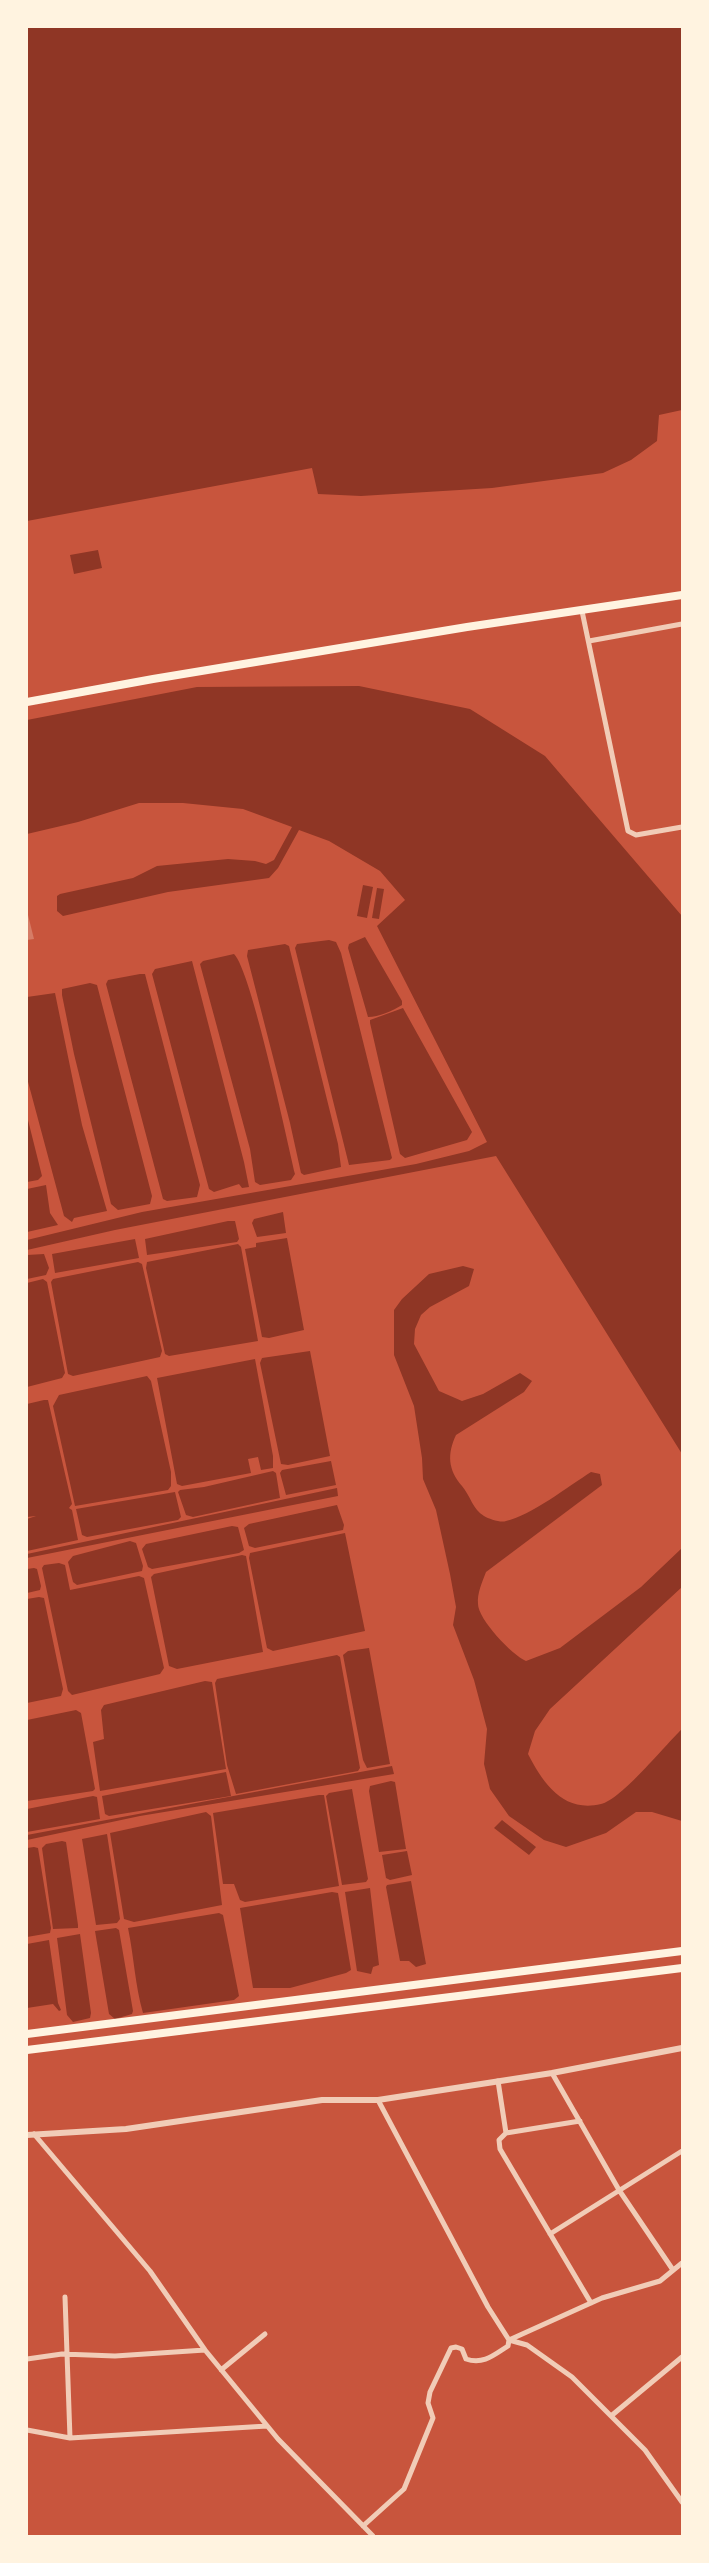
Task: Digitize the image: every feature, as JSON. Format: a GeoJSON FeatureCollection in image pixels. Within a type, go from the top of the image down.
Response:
{"type":"FeatureCollection","features":[{"type":"Feature","properties":{"kind":"main road"},"geometry":{"type":"LineString","coordinates":[[27,702],[421,634],[682,598]]}},
{"type":"Feature","properties":{"kind":"main road"},"geometry":{"type":"LineString","coordinates":[[27,2034],[682,1951]]}},
{"type":"Feature","properties":{"kind":"main road"},"geometry":{"type":"LineString","coordinates":[[27,2050],[682,1968]]}},
{"type":"Feature","properties":{"kind":"main road"},"geometry":{"type":"LineString","coordinates":[[481,1977],[482,1992]]}},
{"type":"Feature","properties":{"kind":"street"},"geometry":{"type":"LineString","coordinates":[[582,611],[628,831],[636,835],[682,827]]}},
{"type":"Feature","properties":{"kind":"street"},"geometry":{"type":"LineString","coordinates":[[589,641],[682,624]]}},
{"type":"Feature","properties":{"kind":"street"},"geometry":{"type":"LineString","coordinates":[[31,2135],[126,2130],[322,2100],[378,2100],[552,2073],[682,2048]]}},
{"type":"Feature","properties":{"kind":"street"},"geometry":{"type":"LineString","coordinates":[[552,2073],[619,2190],[673,2270]]}},
{"type":"Feature","properties":{"kind":"street"},"geometry":{"type":"LineString","coordinates":[[498,2081],[506,2133]]}},
{"type":"Feature","properties":{"kind":"street"},"geometry":{"type":"LineString","coordinates":[[363,2526],[404,2489],[433,2418],[428,2403],[430,2392],[451,2348],[456,2346],[462,2349],[466,2359],[475,2362],[486,2360],[508,2346],[509,2340],[488,2307],[378,2100]]}},
{"type":"Feature","properties":{"kind":"street"},"geometry":{"type":"LineString","coordinates":[[580,2121],[506,2133],[499,2140],[500,2149],[591,2303]]}},
{"type":"Feature","properties":{"kind":"street"},"geometry":{"type":"LineString","coordinates":[[31,2135],[150,2271],[220,2370],[267,2426],[373,2536]]}},
{"type":"Feature","properties":{"kind":"street"},"geometry":{"type":"LineString","coordinates":[[550,2234],[682,2151]]}},
{"type":"Feature","properties":{"kind":"street"},"geometry":{"type":"LineString","coordinates":[[509,2340],[591,2303],[660,2281],[682,2263]]}},
{"type":"Feature","properties":{"kind":"street"},"geometry":{"type":"LineString","coordinates":[[65,2297],[70,2438]]}},
{"type":"Feature","properties":{"kind":"street"},"geometry":{"type":"LineString","coordinates":[[220,2370],[265,2334]]}},
{"type":"Feature","properties":{"kind":"street"},"geometry":{"type":"LineString","coordinates":[[509,2340],[527,2345],[572,2377],[645,2450],[682,2502]]}},
{"type":"Feature","properties":{"kind":"street"},"geometry":{"type":"LineString","coordinates":[[27,2359],[68,2354],[115,2356],[205,2350]]}},
{"type":"Feature","properties":{"kind":"street"},"geometry":{"type":"LineString","coordinates":[[611,2416],[682,2357]]}},
{"type":"Feature","properties":{"kind":"street"},"geometry":{"type":"LineString","coordinates":[[27,2430],[70,2438],[267,2426]]}},
{"type":"Feature","properties":{"kind":"shaded area"},"geometry":{"type":"Polygon","coordinates":[[[27,27],[682,27],[682,410],[659,415],[657,441],[631,460],[603,473],[492,488],[361,496],[318,494],[312,468],[27,521],[27,27]]]}},
{"type":"Feature","properties":{"kind":"shaded area"},"geometry":{"type":"Polygon","coordinates":[[[98,550],[102,568],[74,574],[70,555],[98,550]]]}},
{"type":"Feature","properties":{"kind":"shaded area"},"geometry":{"type":"Polygon","coordinates":[[[359,686],[470,709],[545,756],[682,916],[682,1454],[496,1156],[115,1230],[27,1250],[27,1240],[142,1212],[416,1164],[469,1151],[487,1142],[377,926],[405,900],[380,871],[329,841],[299,830],[278,868],[269,878],[168,892],[63,916],[57,911],[57,896],[60,894],[133,878],[157,866],[228,859],[266,864],[274,860],[292,827],[243,809],[183,803],[139,803],[78,822],[27,834],[27,720],[197,687],[359,686]]]}},
{"type":"Feature","properties":{"kind":"shaded area"},"geometry":{"type":"Polygon","coordinates":[[[363,885],[373,887],[367,918],[357,916],[363,885]]]}},
{"type":"Feature","properties":{"kind":"shaded area"},"geometry":{"type":"Polygon","coordinates":[[[377,888],[384,889],[379,919],[372,918],[377,888]]]}},
{"type":"Feature","properties":{"kind":"shaded area"},"geometry":{"type":"Polygon","coordinates":[[[365,937],[402,1001],[402,1005],[390,1011],[368,1017],[348,948],[349,944],[365,937]]]}},
{"type":"Feature","properties":{"kind":"shaded area"},"geometry":{"type":"Polygon","coordinates":[[[329,940],[336,942],[341,953],[392,1158],[390,1160],[349,1165],[295,948],[297,944],[329,940]]]}},
{"type":"Feature","properties":{"kind":"shaded area"},"geometry":{"type":"Polygon","coordinates":[[[285,944],[289,946],[338,1144],[341,1167],[304,1175],[301,1173],[247,956],[248,950],[285,944]]]}},
{"type":"Feature","properties":{"kind":"shaded area"},"geometry":{"type":"Polygon","coordinates":[[[234,954],[250,990],[268,1057],[295,1174],[291,1180],[260,1185],[255,1182],[250,1149],[200,964],[203,961],[234,954]]]}},
{"type":"Feature","properties":{"kind":"shaded area"},"geometry":{"type":"Polygon","coordinates":[[[192,961],[249,1187],[242,1188],[239,1184],[214,1192],[209,1189],[152,974],[155,969],[192,961]]]}},
{"type":"Feature","properties":{"kind":"shaded area"},"geometry":{"type":"Polygon","coordinates":[[[145,974],[200,1185],[197,1197],[167,1201],[163,1199],[106,984],[108,980],[145,974]]]}},
{"type":"Feature","properties":{"kind":"shaded area"},"geometry":{"type":"Polygon","coordinates":[[[90,983],[97,985],[152,1196],[150,1204],[118,1210],[111,1204],[62,995],[62,989],[90,983]]]}},
{"type":"Feature","properties":{"kind":"shaded area"},"geometry":{"type":"Polygon","coordinates":[[[55,993],[82,1125],[107,1211],[74,1218],[72,1222],[64,1216],[27,1078],[27,997],[55,993]]]}},
{"type":"Feature","properties":{"kind":"shaded area"},"geometry":{"type":"Polygon","coordinates":[[[403,1008],[472,1132],[467,1140],[405,1158],[400,1154],[370,1023],[370,1020],[403,1008]]]}},
{"type":"Feature","properties":{"kind":"shaded area"},"geometry":{"type":"Polygon","coordinates":[[[27,1116],[42,1176],[38,1180],[27,1182],[27,1116]]]}},
{"type":"Feature","properties":{"kind":"shaded area"},"geometry":{"type":"Polygon","coordinates":[[[46,1185],[50,1213],[58,1225],[27,1232],[27,1189],[46,1185]]]}},
{"type":"Feature","properties":{"kind":"shaded area"},"geometry":{"type":"Polygon","coordinates":[[[283,1212],[286,1233],[257,1237],[252,1223],[254,1219],[283,1212]]]}},
{"type":"Feature","properties":{"kind":"shaded area"},"geometry":{"type":"Polygon","coordinates":[[[235,1221],[239,1239],[237,1242],[147,1255],[145,1239],[235,1221]]]}},
{"type":"Feature","properties":{"kind":"shaded area"},"geometry":{"type":"Polygon","coordinates":[[[287,1238],[304,1330],[269,1338],[262,1337],[245,1249],[256,1247],[256,1243],[287,1238]]]}},
{"type":"Feature","properties":{"kind":"shaded area"},"geometry":{"type":"Polygon","coordinates":[[[135,1239],[139,1258],[55,1273],[52,1254],[135,1239]]]}},
{"type":"Feature","properties":{"kind":"shaded area"},"geometry":{"type":"Polygon","coordinates":[[[238,1244],[241,1247],[258,1341],[169,1356],[165,1354],[146,1268],[147,1262],[238,1244]]]}},
{"type":"Feature","properties":{"kind":"shaded area"},"geometry":{"type":"Polygon","coordinates":[[[44,1254],[49,1268],[46,1275],[27,1279],[27,1255],[44,1254]]]}},
{"type":"Feature","properties":{"kind":"shaded area"},"geometry":{"type":"Polygon","coordinates":[[[138,1262],[142,1264],[162,1351],[160,1357],[73,1376],[68,1374],[51,1282],[53,1279],[138,1262]]]}},
{"type":"Feature","properties":{"kind":"shaded area"},"geometry":{"type":"Polygon","coordinates":[[[463,1266],[474,1269],[469,1286],[430,1307],[421,1315],[415,1329],[414,1344],[439,1391],[462,1401],[483,1394],[520,1373],[532,1381],[524,1392],[456,1435],[451,1449],[450,1462],[457,1480],[480,1513],[501,1521],[516,1518],[538,1507],[591,1472],[600,1474],[602,1485],[486,1572],[479,1592],[478,1604],[479,1611],[489,1627],[513,1652],[526,1661],[560,1648],[641,1587],[682,1548],[682,1587],[550,1709],[535,1731],[528,1754],[548,1785],[565,1800],[588,1806],[601,1804],[620,1793],[631,1783],[682,1729],[682,1821],[652,1812],[636,1812],[606,1833],[566,1847],[544,1840],[509,1816],[490,1789],[484,1764],[487,1729],[474,1680],[453,1625],[456,1607],[436,1510],[423,1479],[414,1406],[394,1355],[394,1310],[402,1299],[429,1274],[463,1266]]]}},
{"type":"Feature","properties":{"kind":"shaded area"},"geometry":{"type":"Polygon","coordinates":[[[43,1279],[47,1282],[65,1373],[62,1378],[27,1387],[27,1283],[43,1279]]]}},
{"type":"Feature","properties":{"kind":"shaded area"},"geometry":{"type":"Polygon","coordinates":[[[310,1351],[330,1456],[288,1465],[281,1464],[260,1363],[262,1358],[310,1351]]]}},
{"type":"Feature","properties":{"kind":"shaded area"},"geometry":{"type":"Polygon","coordinates":[[[255,1359],[273,1456],[273,1468],[261,1470],[258,1457],[248,1459],[251,1473],[182,1486],[177,1484],[157,1378],[255,1359]]]}},
{"type":"Feature","properties":{"kind":"shaded area"},"geometry":{"type":"Polygon","coordinates":[[[147,1376],[151,1381],[171,1472],[171,1486],[168,1490],[75,1506],[53,1406],[59,1395],[147,1376]]]}},
{"type":"Feature","properties":{"kind":"shaded area"},"geometry":{"type":"Polygon","coordinates":[[[48,1400],[72,1504],[69,1508],[72,1510],[78,1540],[27,1551],[27,1519],[36,1516],[27,1517],[27,1404],[48,1400]]]}},
{"type":"Feature","properties":{"kind":"shaded area"},"geometry":{"type":"Polygon","coordinates":[[[331,1461],[336,1485],[286,1495],[280,1473],[282,1470],[331,1461]]]}},
{"type":"Feature","properties":{"kind":"shaded area"},"geometry":{"type":"Polygon","coordinates":[[[273,1471],[276,1473],[280,1498],[193,1517],[186,1515],[178,1492],[180,1490],[204,1487],[273,1471]]]}},
{"type":"Feature","properties":{"kind":"shaded area"},"geometry":{"type":"Polygon","coordinates":[[[337,1488],[338,1496],[27,1558],[27,1554],[337,1488]]]}},
{"type":"Feature","properties":{"kind":"shaded area"},"geometry":{"type":"Polygon","coordinates":[[[175,1492],[181,1517],[178,1520],[87,1537],[82,1535],[76,1509],[175,1492]]]}},
{"type":"Feature","properties":{"kind":"shaded area"},"geometry":{"type":"Polygon","coordinates":[[[337,1505],[344,1525],[343,1530],[255,1548],[249,1546],[244,1528],[249,1524],[337,1505]]]}},
{"type":"Feature","properties":{"kind":"shaded area"},"geometry":{"type":"Polygon","coordinates":[[[232,1526],[238,1527],[244,1550],[239,1553],[152,1569],[148,1567],[142,1549],[146,1544],[232,1526]]]}},
{"type":"Feature","properties":{"kind":"shaded area"},"geometry":{"type":"Polygon","coordinates":[[[345,1533],[365,1631],[273,1651],[267,1648],[249,1558],[250,1553],[345,1533]]]}},
{"type":"Feature","properties":{"kind":"shaded area"},"geometry":{"type":"Polygon","coordinates":[[[130,1541],[136,1543],[143,1566],[142,1571],[77,1585],[73,1582],[68,1562],[73,1556],[130,1541]]]}},
{"type":"Feature","properties":{"kind":"shaded area"},"geometry":{"type":"Polygon","coordinates":[[[246,1556],[263,1652],[177,1669],[169,1666],[151,1577],[154,1574],[246,1556]]]}},
{"type":"Feature","properties":{"kind":"shaded area"},"geometry":{"type":"Polygon","coordinates":[[[59,1563],[65,1565],[70,1590],[139,1576],[144,1578],[164,1668],[160,1674],[72,1695],[68,1691],[42,1568],[44,1565],[59,1563]]]}},
{"type":"Feature","properties":{"kind":"shaded area"},"geometry":{"type":"Polygon","coordinates":[[[27,1569],[37,1569],[40,1590],[27,1593],[27,1569]]]}},
{"type":"Feature","properties":{"kind":"shaded area"},"geometry":{"type":"Polygon","coordinates":[[[44,1598],[63,1689],[61,1696],[27,1703],[27,1599],[44,1598]]]}},
{"type":"Feature","properties":{"kind":"shaded area"},"geometry":{"type":"Polygon","coordinates":[[[369,1648],[390,1764],[367,1768],[363,1760],[343,1655],[348,1651],[369,1648]]]}},
{"type":"Feature","properties":{"kind":"shaded area"},"geometry":{"type":"Polygon","coordinates":[[[337,1655],[340,1657],[360,1768],[358,1771],[236,1794],[227,1765],[215,1683],[217,1679],[337,1655]]]}},
{"type":"Feature","properties":{"kind":"shaded area"},"geometry":{"type":"Polygon","coordinates":[[[205,1681],[212,1682],[226,1769],[100,1791],[93,1742],[104,1739],[101,1710],[104,1705],[205,1681]]]}},
{"type":"Feature","properties":{"kind":"shaded area"},"geometry":{"type":"Polygon","coordinates":[[[76,1710],[81,1713],[95,1789],[27,1801],[27,1720],[76,1710]]]}},
{"type":"Feature","properties":{"kind":"shaded area"},"geometry":{"type":"Polygon","coordinates":[[[392,1766],[394,1774],[140,1816],[27,1840],[27,1835],[392,1766]]]}},
{"type":"Feature","properties":{"kind":"shaded area"},"geometry":{"type":"Polygon","coordinates":[[[226,1772],[231,1796],[109,1816],[105,1814],[102,1796],[226,1772]]]}},
{"type":"Feature","properties":{"kind":"shaded area"},"geometry":{"type":"Polygon","coordinates":[[[395,1782],[406,1849],[379,1852],[369,1791],[370,1786],[395,1782]]]}},
{"type":"Feature","properties":{"kind":"shaded area"},"geometry":{"type":"Polygon","coordinates":[[[352,1789],[368,1879],[366,1882],[342,1885],[326,1796],[329,1793],[352,1789]]]}},
{"type":"Feature","properties":{"kind":"shaded area"},"geometry":{"type":"Polygon","coordinates":[[[324,1795],[339,1886],[245,1902],[240,1900],[234,1884],[223,1884],[213,1813],[324,1795]]]}},
{"type":"Feature","properties":{"kind":"shaded area"},"geometry":{"type":"Polygon","coordinates":[[[97,1797],[100,1819],[27,1832],[27,1809],[97,1797]]]}},
{"type":"Feature","properties":{"kind":"shaded area"},"geometry":{"type":"Polygon","coordinates":[[[206,1812],[211,1816],[222,1905],[134,1922],[124,1919],[110,1833],[206,1812]]]}},
{"type":"Feature","properties":{"kind":"shaded area"},"geometry":{"type":"Polygon","coordinates":[[[502,1820],[536,1847],[529,1855],[494,1828],[502,1820]]]}},
{"type":"Feature","properties":{"kind":"shaded area"},"geometry":{"type":"Polygon","coordinates":[[[107,1834],[120,1919],[117,1923],[96,1925],[82,1839],[107,1834]]]}},
{"type":"Feature","properties":{"kind":"shaded area"},"geometry":{"type":"Polygon","coordinates":[[[66,1842],[78,1928],[53,1929],[42,1848],[46,1844],[66,1842]]]}},
{"type":"Feature","properties":{"kind":"shaded area"},"geometry":{"type":"Polygon","coordinates":[[[27,1848],[38,1848],[51,1928],[50,1933],[27,1937],[27,1848]]]}},
{"type":"Feature","properties":{"kind":"shaded area"},"geometry":{"type":"Polygon","coordinates":[[[407,1851],[412,1875],[390,1880],[386,1878],[382,1855],[407,1851]]]}},
{"type":"Feature","properties":{"kind":"shaded area"},"geometry":{"type":"Polygon","coordinates":[[[411,1881],[426,1964],[416,1967],[409,1961],[400,1961],[386,1887],[411,1881]]]}},
{"type":"Feature","properties":{"kind":"shaded area"},"geometry":{"type":"Polygon","coordinates":[[[370,1888],[379,1965],[373,1967],[371,1974],[357,1971],[345,1892],[370,1888]]]}},
{"type":"Feature","properties":{"kind":"shaded area"},"geometry":{"type":"Polygon","coordinates":[[[332,1892],[338,1893],[351,1970],[290,1988],[253,1988],[240,1908],[332,1892]]]}},
{"type":"Feature","properties":{"kind":"shaded area"},"geometry":{"type":"Polygon","coordinates":[[[219,1913],[223,1915],[239,1996],[234,2000],[143,2013],[128,1928],[219,1913]]]}},
{"type":"Feature","properties":{"kind":"shaded area"},"geometry":{"type":"Polygon","coordinates":[[[116,1928],[119,1930],[133,2011],[132,2014],[115,2019],[109,2014],[95,1931],[116,1928]]]}},
{"type":"Feature","properties":{"kind":"shaded area"},"geometry":{"type":"Polygon","coordinates":[[[80,1934],[91,2013],[90,2018],[73,2022],[67,2015],[57,1938],[80,1934]]]}},
{"type":"Feature","properties":{"kind":"shaded area"},"geometry":{"type":"Polygon","coordinates":[[[49,1940],[61,2010],[59,2011],[53,2004],[27,2008],[27,1944],[49,1940]]]}},
{"type":"Feature","properties":{"kind":"building"},"geometry":{"type":"Polygon","coordinates":[[[27,911],[34,939],[27,940],[27,911]]]}}]}
